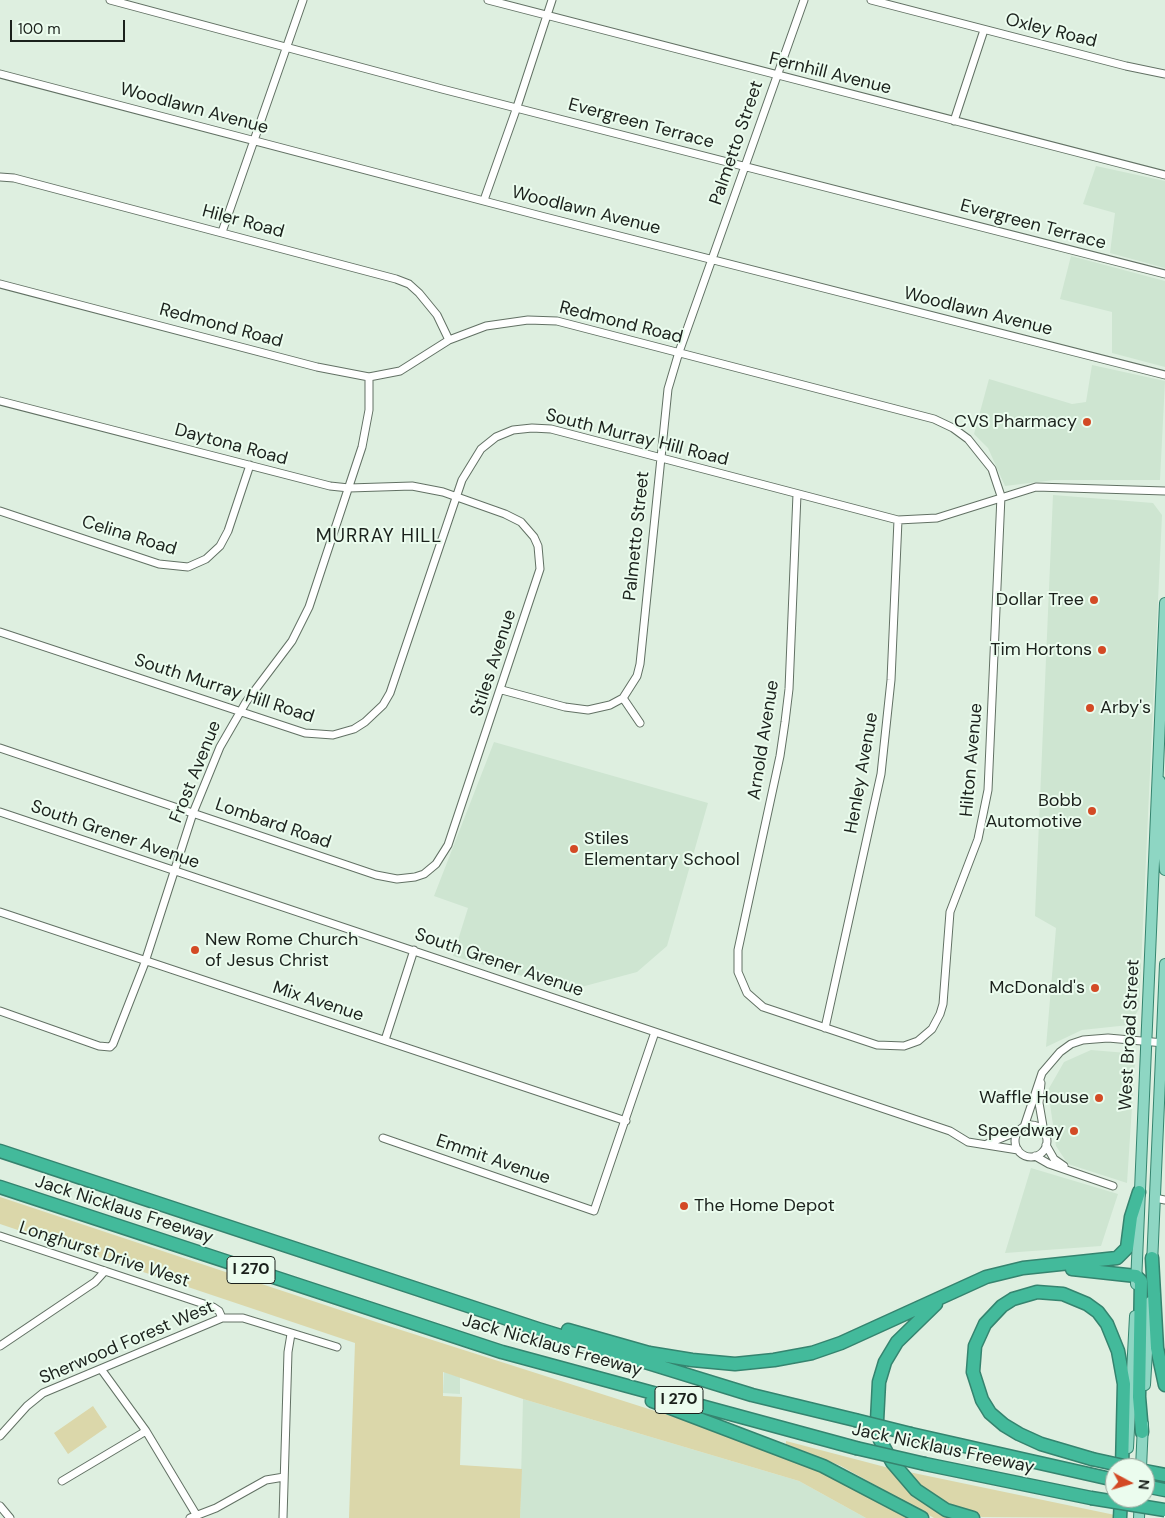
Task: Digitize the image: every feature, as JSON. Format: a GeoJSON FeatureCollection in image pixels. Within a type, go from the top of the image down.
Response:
{"type":"FeatureCollection","features":[{"type":"Feature","properties":{"kind":"highway","name":"Jack Nicklaus Freeway"},"geometry":{"type":"LineString","coordinates":[[0,1151],[538,1330],[743,1392],[911,1434],[1105,1478]]}},
{"type":"Feature","properties":{"kind":"highway","name":"Jack Nicklaus Freeway"},"geometry":{"type":"LineString","coordinates":[[0,1188],[502,1352],[856,1448],[1091,1498],[1165,1510]]}},
{"type":"Feature","properties":{"kind":"highway"},"geometry":{"type":"LineString","coordinates":[[399,1283],[649,1353],[735,1364],[774,1360],[827,1348],[986,1277],[1023,1268],[1110,1260],[1122,1255],[1129,1242],[1132,1217],[1140,1192]]}},
{"type":"Feature","properties":{"kind":"highway"},"geometry":{"type":"LineString","coordinates":[[1152,1258],[1157,1348],[1165,1385]]}},
{"type":"Feature","properties":{"kind":"highway"},"geometry":{"type":"LineString","coordinates":[[1048,1266],[1136,1276],[1141,1281],[1139,1397],[1142,1432]]}},
{"type":"Feature","properties":{"kind":"highway"},"geometry":{"type":"LineString","coordinates":[[1105,1462],[1041,1444],[1019,1434],[1004,1425],[990,1413],[982,1400],[973,1372],[975,1346],[985,1324],[1002,1306],[1013,1299],[1037,1292],[1063,1294],[1087,1304],[1098,1312],[1107,1324],[1118,1351],[1124,1384],[1122,1458]]}},
{"type":"Feature","properties":{"kind":"highway"},"geometry":{"type":"LineString","coordinates":[[950,1293],[911,1325],[897,1342],[885,1362],[879,1382],[877,1421],[880,1440],[892,1462],[916,1490],[946,1510],[973,1518]]}},
{"type":"Feature","properties":{"kind":"highway"},"geometry":{"type":"LineString","coordinates":[[502,1352],[692,1414],[823,1466],[922,1518]]}},
{"type":"Feature","properties":{"kind":"main road","name":"West Broad Street"},"geometry":{"type":"LineString","coordinates":[[1128,1458],[1145,1042],[1163,704],[1165,603]]}},
{"type":"Feature","properties":{"kind":"main road"},"geometry":{"type":"LineString","coordinates":[[1158,775],[1164,795],[1162,832],[1165,870]]}},
{"type":"Feature","properties":{"kind":"main road","name":"West Broad Street"},"geometry":{"type":"LineString","coordinates":[[1141,1458],[1152,1258],[1160,1199],[1165,964]]}},
{"type":"Feature","properties":{"kind":"street","name":"Evergreen Terrace"},"geometry":{"type":"LineString","coordinates":[[110,0],[1165,274]]}},
{"type":"Feature","properties":{"kind":"street"},"geometry":{"type":"LineString","coordinates":[[222,232],[303,0]]}},
{"type":"Feature","properties":{"kind":"street","name":"Fernhill Avenue"},"geometry":{"type":"LineString","coordinates":[[488,0],[1165,175]]}},
{"type":"Feature","properties":{"kind":"street"},"geometry":{"type":"LineString","coordinates":[[484,200],[552,0]]}},
{"type":"Feature","properties":{"kind":"street","name":"Palmetto Street"},"geometry":{"type":"LineString","coordinates":[[623,698],[632,686],[640,664],[666,401],[678,352],[804,0]]}},
{"type":"Feature","properties":{"kind":"street","name":"Oxley Road"},"geometry":{"type":"LineString","coordinates":[[871,0],[984,30],[1165,74]]}},
{"type":"Feature","properties":{"kind":"street"},"geometry":{"type":"LineString","coordinates":[[954,121],[984,30]]}},
{"type":"Feature","properties":{"kind":"street","name":"Woodlawn Avenue"},"geometry":{"type":"LineString","coordinates":[[0,74],[1165,375]]}},
{"type":"Feature","properties":{"kind":"street","name":"Hiler Road"},"geometry":{"type":"LineString","coordinates":[[0,177],[14,178],[396,278],[409,284],[419,293],[437,315],[449,340]]}},
{"type":"Feature","properties":{"kind":"street","name":"Redmond Road"},"geometry":{"type":"LineString","coordinates":[[0,284],[317,367],[369,378],[392,374],[407,368],[449,340],[495,324],[541,320],[579,326],[943,422],[964,435],[977,449],[992,469],[1001,496]]}},
{"type":"Feature","properties":{"kind":"street","name":"Frost Avenue"},"geometry":{"type":"LineString","coordinates":[[0,1011],[99,1046],[110,1047],[114,1041],[145,961],[193,813],[220,747],[240,711],[292,641],[302,624],[318,583],[367,429],[369,378]]}},
{"type":"Feature","properties":{"kind":"street","name":"Daytona Road"},"geometry":{"type":"LineString","coordinates":[[0,400],[330,486],[349,488],[412,486],[457,497]]}},
{"type":"Feature","properties":{"kind":"street","name":"South Murray Hill Road"},"geometry":{"type":"LineString","coordinates":[[0,632],[305,733],[325,735],[354,729],[375,714],[390,693],[464,476],[481,449],[496,437],[513,430],[551,429],[898,520],[937,518],[1027,488],[1047,486],[1165,491]]}},
{"type":"Feature","properties":{"kind":"street","name":"Celina Road"},"geometry":{"type":"LineString","coordinates":[[0,511],[159,564],[188,567],[206,559],[220,546],[228,531],[250,465]]}},
{"type":"Feature","properties":{"kind":"street","name":"Arnold Avenue"},"geometry":{"type":"LineString","coordinates":[[797,494],[787,705],[780,756],[737,956],[738,972],[743,986],[751,998],[763,1007],[825,1028]]}},
{"type":"Feature","properties":{"kind":"street","name":"Hilton Avenue"},"geometry":{"type":"LineString","coordinates":[[825,1028],[883,1047],[904,1046],[918,1041],[932,1029],[943,1004],[950,912],[953,899],[978,839],[986,808],[1001,496]]}},
{"type":"Feature","properties":{"kind":"street","name":"Stiles Avenue"},"geometry":{"type":"LineString","coordinates":[[424,874],[442,857],[448,845],[502,690],[539,574],[538,546],[529,529],[521,522],[457,497]]}},
{"type":"Feature","properties":{"kind":"street","name":"Henley Avenue"},"geometry":{"type":"LineString","coordinates":[[825,1028],[879,783],[891,680],[898,520]]}},
{"type":"Feature","properties":{"kind":"street"},"geometry":{"type":"LineString","coordinates":[[502,690],[565,707],[588,710],[610,705],[623,698],[640,723]]}},
{"type":"Feature","properties":{"kind":"street","name":"Lombard Road"},"geometry":{"type":"LineString","coordinates":[[0,748],[382,877],[406,879],[424,874]]}},
{"type":"Feature","properties":{"kind":"street","name":"South Grener Avenue"},"geometry":{"type":"LineString","coordinates":[[0,812],[951,1132],[968,1142],[1018,1150]]}},
{"type":"Feature","properties":{"kind":"street","name":"Mix Avenue"},"geometry":{"type":"LineString","coordinates":[[0,912],[626,1121]]}},
{"type":"Feature","properties":{"kind":"street"},"geometry":{"type":"LineString","coordinates":[[385,1040],[414,950]]}},
{"type":"Feature","properties":{"kind":"street"},"geometry":{"type":"LineString","coordinates":[[626,1121],[655,1032]]}},
{"type":"Feature","properties":{"kind":"street"},"geometry":{"type":"LineString","coordinates":[[1113,1186],[1049,1164],[1035,1156],[1024,1155],[1018,1150],[1015,1139],[1021,1129],[1042,1073],[1060,1052],[1083,1040],[1108,1038],[1163,1043]]}},
{"type":"Feature","properties":{"kind":"street"},"geometry":{"type":"LineString","coordinates":[[1042,1073],[1039,1102],[1046,1145],[1054,1159],[1073,1172]]}},
{"type":"Feature","properties":{"kind":"street","name":"Emmit Avenue"},"geometry":{"type":"LineString","coordinates":[[383,1138],[594,1211],[626,1121]]}},
{"type":"Feature","properties":{"kind":"street"},"geometry":{"type":"LineString","coordinates":[[987,1144],[1033,1125],[1044,1133]]}},
{"type":"Feature","properties":{"kind":"street"},"geometry":{"type":"LineString","coordinates":[[1035,1156],[1044,1150],[1046,1145]]}},
{"type":"Feature","properties":{"kind":"street","name":"Longhurst Drive West"},"geometry":{"type":"LineString","coordinates":[[0,1236],[213,1307],[219,1311],[222,1318]]}},
{"type":"Feature","properties":{"kind":"street"},"geometry":{"type":"LineString","coordinates":[[0,1346],[95,1282],[106,1271]]}},
{"type":"Feature","properties":{"kind":"street","name":"Sherwood Forest West"},"geometry":{"type":"LineString","coordinates":[[0,1436],[27,1406],[43,1393],[222,1318],[243,1318],[337,1347]]}},
{"type":"Feature","properties":{"kind":"street"},"geometry":{"type":"LineString","coordinates":[[283,1518],[288,1352],[291,1334]]}},
{"type":"Feature","properties":{"kind":"street"},"geometry":{"type":"LineString","coordinates":[[101,1369],[146,1431],[194,1517],[216,1508],[266,1480],[284,1477]]}},
{"type":"Feature","properties":{"kind":"street"},"geometry":{"type":"LineString","coordinates":[[62,1482],[146,1431]]}},
{"type":"Feature","properties":{"kind":"street"},"geometry":{"type":"LineString","coordinates":[[0,1506],[10,1518]]}},
{"type":"Feature","properties":{"kind":"shaded area"},"geometry":{"type":"Polygon","coordinates":[[[1096,166],[1165,181],[1165,268],[1110,253],[1115,213],[1083,204],[1096,166]]]}},
{"type":"Feature","properties":{"kind":"shaded area"},"geometry":{"type":"Polygon","coordinates":[[[1071,256],[1165,281],[1165,367],[1112,353],[1112,312],[1060,299],[1071,256]]]}},
{"type":"Feature","properties":{"kind":"shaded area"},"geometry":{"type":"Polygon","coordinates":[[[1092,365],[1165,381],[1160,480],[1054,480],[1005,486],[988,448],[974,434],[989,379],[1072,404],[1086,402],[1092,365]]]}},
{"type":"Feature","properties":{"kind":"shaded area"},"geometry":{"type":"Polygon","coordinates":[[[1053,495],[1153,503],[1162,515],[1139,1009],[1129,1025],[1082,1030],[1046,1047],[1056,928],[1035,916],[1053,495]]]}},
{"type":"Feature","properties":{"kind":"shaded area","name":"Stiles Elementary School"},"geometry":{"type":"Polygon","coordinates":[[[494,742],[708,803],[667,946],[637,972],[570,990],[453,956],[468,908],[434,896],[494,742]]]}},
{"type":"Feature","properties":{"kind":"shaded area"},"geometry":{"type":"Polygon","coordinates":[[[1091,1050],[1127,1053],[1135,1060],[1127,1183],[1068,1164],[1056,1146],[1048,1090],[1064,1062],[1091,1050]]]}},
{"type":"Feature","properties":{"kind":"shaded area"},"geometry":{"type":"Polygon","coordinates":[[[1031,1168],[1118,1194],[1101,1246],[1005,1253],[1031,1168]]]}},
{"type":"Feature","properties":{"kind":"shaded area"},"geometry":{"type":"Polygon","coordinates":[[[0,1197],[379,1323],[746,1440],[826,1470],[911,1518],[866,1518],[799,1481],[523,1399],[443,1372],[443,1396],[462,1397],[460,1465],[522,1469],[520,1518],[349,1518],[355,1343],[0,1224],[0,1197]]]}},
{"type":"Feature","properties":{"kind":"shaded area"},"geometry":{"type":"Polygon","coordinates":[[[444,1372],[460,1377],[460,1394],[443,1393],[444,1372]]]}},
{"type":"Feature","properties":{"kind":"shaded area"},"geometry":{"type":"Polygon","coordinates":[[[523,1399],[799,1481],[866,1518],[520,1518],[523,1399]]]}},
{"type":"Feature","properties":{"kind":"shaded area"},"geometry":{"type":"Polygon","coordinates":[[[93,1406],[107,1427],[68,1454],[54,1433],[93,1406]]]}},
{"type":"Feature","properties":{"kind":"shaded area"},"geometry":{"type":"Polygon","coordinates":[[[786,1441],[889,1468],[903,1486],[922,1502],[952,1518],[934,1518],[841,1466],[786,1444],[786,1441]]]}},
{"type":"Feature","properties":{"kind":"shaded area"},"geometry":{"type":"Polygon","coordinates":[[[904,1471],[1115,1515],[1115,1518],[982,1517],[956,1509],[933,1498],[904,1471]]]}},
{"type":"Feature","properties":{"kind":"place","name":"CVS Pharmacy"},"geometry":{"type":"Point","coordinates":[1087,422]}},
{"type":"Feature","properties":{"kind":"place","name":"Dollar Tree"},"geometry":{"type":"Point","coordinates":[1094,600]}},
{"type":"Feature","properties":{"kind":"place","name":"Tim Hortons"},"geometry":{"type":"Point","coordinates":[1102,650]}},
{"type":"Feature","properties":{"kind":"place","name":"Arby's"},"geometry":{"type":"Point","coordinates":[1090,708]}},
{"type":"Feature","properties":{"kind":"place","name":"Bobb Automotive"},"geometry":{"type":"Point","coordinates":[1092,811]}},
{"type":"Feature","properties":{"kind":"place","name":"Stiles Elementary School"},"geometry":{"type":"Point","coordinates":[574,849]}},
{"type":"Feature","properties":{"kind":"place","name":"New Rome Church of Jesus Christ"},"geometry":{"type":"Point","coordinates":[195,950]}},
{"type":"Feature","properties":{"kind":"place","name":"McDonald's"},"geometry":{"type":"Point","coordinates":[1095,988]}},
{"type":"Feature","properties":{"kind":"place","name":"Waffle House"},"geometry":{"type":"Point","coordinates":[1099,1098]}},
{"type":"Feature","properties":{"kind":"place","name":"Speedway"},"geometry":{"type":"Point","coordinates":[1074,1131]}},
{"type":"Feature","properties":{"kind":"place","name":"The Home Depot"},"geometry":{"type":"Point","coordinates":[684,1206]}},
{"type":"Feature","properties":{"kind":"district","name":"MURRAY HILL"},"geometry":{"type":"Point","coordinates":[379,537]}}]}
